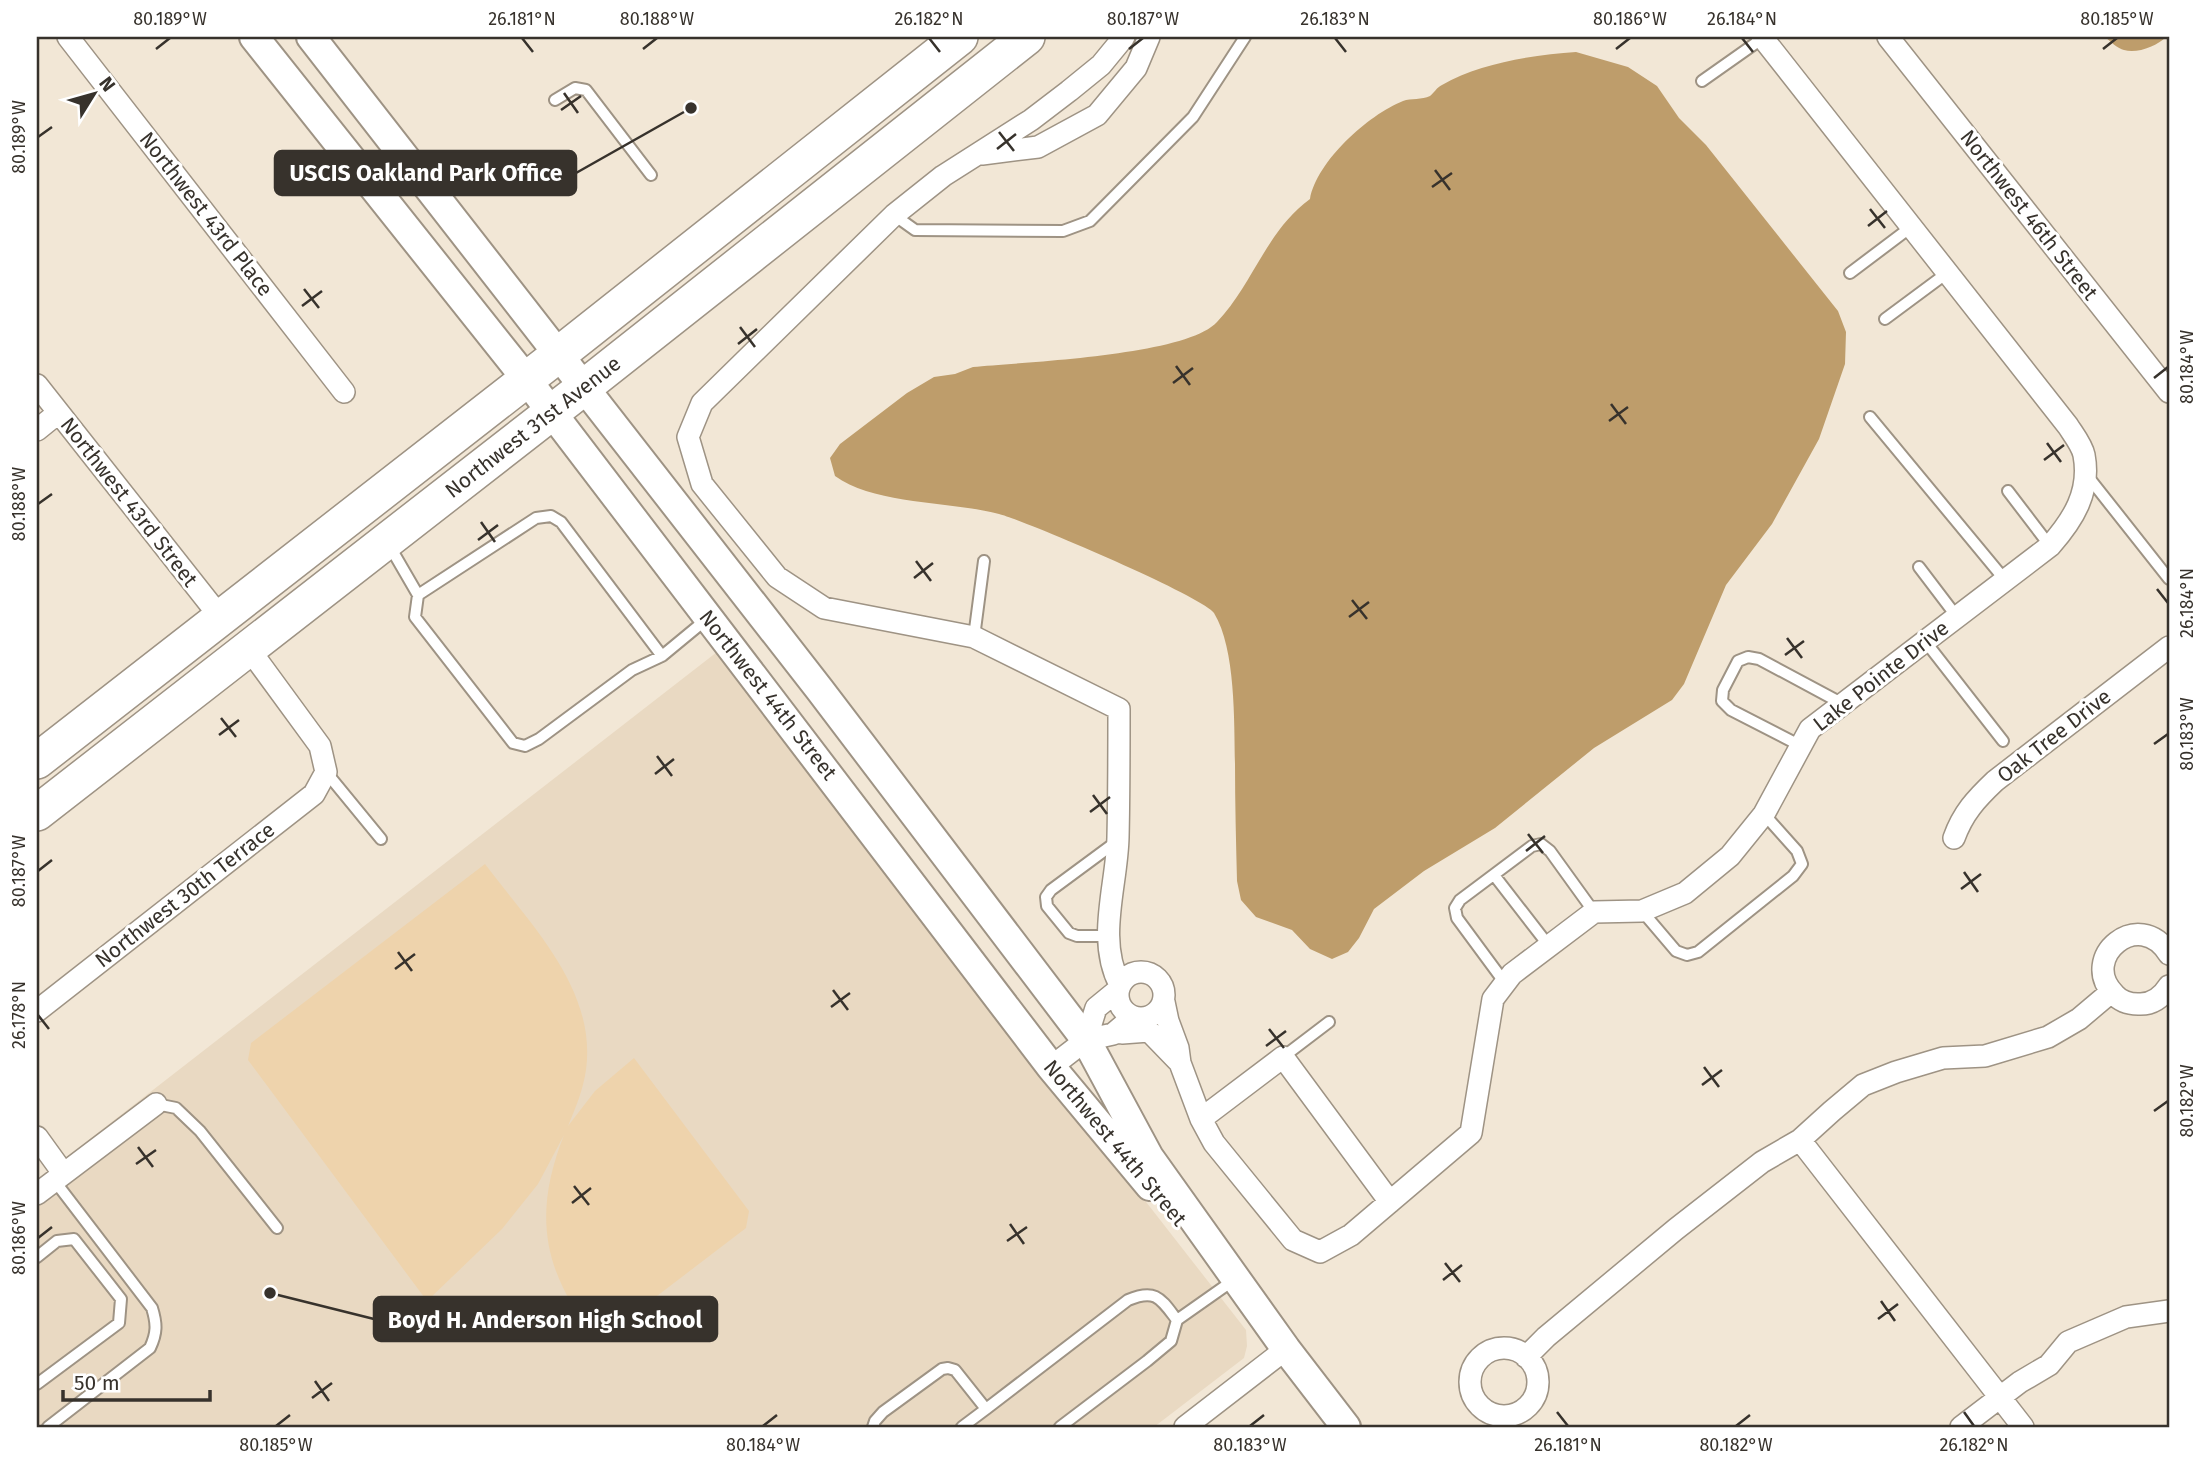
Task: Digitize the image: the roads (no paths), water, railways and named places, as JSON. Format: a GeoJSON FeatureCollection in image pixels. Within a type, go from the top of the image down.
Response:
{"type":"FeatureCollection","features":[{"type":"Feature","properties":{"kind":"main road","name":"Northwest 31st Avenue"},"geometry":{"type":"LineString","coordinates":[[37,761],[527,380],[960,37]]}},
{"type":"Feature","properties":{"kind":"main road","name":"Northwest 31st Avenue"},"geometry":{"type":"LineString","coordinates":[[37,813],[552,413],[1027,37]]}},
{"type":"Feature","properties":{"kind":"street","name":"Northwest 43rd Place"},"geometry":{"type":"LineString","coordinates":[[68,37],[344,392]]}},
{"type":"Feature","properties":{"kind":"street","name":"Northwest 44th Street"},"geometry":{"type":"LineString","coordinates":[[254,37],[527,380],[1051,1067],[1286,1349],[1346,1427]]}},
{"type":"Feature","properties":{"kind":"street","name":"Northwest 44th Street"},"geometry":{"type":"LineString","coordinates":[[311,37],[820,690],[1100,1037],[1149,1157],[1286,1349]]}},
{"type":"Feature","properties":{"kind":"street"},"geometry":{"type":"LineString","coordinates":[[1124,37],[1101,65],[1069,91],[1031,120],[943,176],[894,215],[702,403],[688,437],[702,484],[777,577],[824,608],[974,637],[1119,709],[1118,840],[1108,936],[1119,988],[1119,1003],[1127,1014],[1139,1018],[1152,1016],[1161,1008],[1160,1018],[1201,1119],[1214,1143],[1293,1240],[1320,1252],[1352,1235],[1471,1133],[1493,999],[1512,974],[1594,912]]}},
{"type":"Feature","properties":{"kind":"street"},"geometry":{"type":"LineString","coordinates":[[976,155],[1038,147],[1097,115],[1136,68],[1149,37]]}},
{"type":"Feature","properties":{"kind":"street","name":"Lake Pointe Drive"},"geometry":{"type":"LineString","coordinates":[[1594,912],[1642,911],[1685,893],[1730,856],[1764,814],[1810,729],[2050,546],[2070,523],[2084,493],[2084,453],[2068,426],[1762,37]]}},
{"type":"Feature","properties":{"kind":"street","name":"Northwest 46th Street"},"geometry":{"type":"LineString","coordinates":[[1888,37],[2169,393]]}},
{"type":"Feature","properties":{"kind":"street"},"geometry":{"type":"LineString","coordinates":[[306,103],[340,74]]}},
{"type":"Feature","properties":{"kind":"street","name":"Northwest 43rd Street"},"geometry":{"type":"LineString","coordinates":[[37,385],[221,618]]}},
{"type":"Feature","properties":{"kind":"street"},"geometry":{"type":"LineString","coordinates":[[37,430],[58,413]]}},
{"type":"Feature","properties":{"kind":"street","name":"Oak Tree Drive"},"geometry":{"type":"LineString","coordinates":[[1954,838],[1964,814],[1995,781],[2169,647]]}},
{"type":"Feature","properties":{"kind":"street"},"geometry":{"type":"LineString","coordinates":[[249,649],[320,746],[326,772]]}},
{"type":"Feature","properties":{"kind":"street","name":"Northwest 30th Terrace"},"geometry":{"type":"LineString","coordinates":[[37,1011],[314,794],[326,772]]}},
{"type":"Feature","properties":{"kind":"street"},"geometry":{"type":"LineString","coordinates":[[2169,954],[2155,939],[2132,935],[2120,939],[2111,947],[2103,970],[2105,982],[2111,992],[2130,1004],[2141,1005],[2161,996],[2169,986]]}},
{"type":"Feature","properties":{"kind":"street"},"geometry":{"type":"LineString","coordinates":[[1108,936],[1116,950],[1138,971]]}},
{"type":"Feature","properties":{"kind":"street"},"geometry":{"type":"LineString","coordinates":[[1100,1037],[1096,1008],[1119,988],[1127,976],[1138,971],[1157,977],[1164,989],[1160,1018]]}},
{"type":"Feature","properties":{"kind":"street"},"geometry":{"type":"LineString","coordinates":[[1526,1357],[1546,1337],[1676,1229],[1762,1162],[1800,1140],[1863,1085],[1943,1058],[1985,1056],[2048,1037],[2079,1019],[2111,992]]}},
{"type":"Feature","properties":{"kind":"street"},"geometry":{"type":"LineString","coordinates":[[1051,1067],[1133,1017]]}},
{"type":"Feature","properties":{"kind":"street"},"geometry":{"type":"LineString","coordinates":[[1100,1037],[1160,1018]]}},
{"type":"Feature","properties":{"kind":"street"},"geometry":{"type":"LineString","coordinates":[[1201,1119],[1283,1056],[1390,1202]]}},
{"type":"Feature","properties":{"kind":"street"},"geometry":{"type":"LineString","coordinates":[[37,1194],[156,1104]]}},
{"type":"Feature","properties":{"kind":"street"},"geometry":{"type":"LineString","coordinates":[[37,1137],[58,1177]]}},
{"type":"Feature","properties":{"kind":"street"},"geometry":{"type":"LineString","coordinates":[[1800,1140],[2023,1427]]}},
{"type":"Feature","properties":{"kind":"street"},"geometry":{"type":"LineString","coordinates":[[1961,1427],[2020,1382],[2049,1365],[2068,1342],[2126,1317],[2169,1311]]}},
{"type":"Feature","properties":{"kind":"street"},"geometry":{"type":"LineString","coordinates":[[1185,1427],[1286,1349]]}},
{"type":"Feature","properties":{"kind":"lane"},"geometry":{"type":"LineString","coordinates":[[894,215],[915,230],[1063,231],[1090,221],[1194,117],[1245,37]]}},
{"type":"Feature","properties":{"kind":"lane"},"geometry":{"type":"LineString","coordinates":[[1702,81],[1762,37]]}},
{"type":"Feature","properties":{"kind":"lane"},"geometry":{"type":"LineString","coordinates":[[555,100],[575,88],[586,90],[651,175]]}},
{"type":"Feature","properties":{"kind":"lane"},"geometry":{"type":"LineString","coordinates":[[1850,272],[1912,227]]}},
{"type":"Feature","properties":{"kind":"lane"},"geometry":{"type":"LineString","coordinates":[[1885,319],[1947,272]]}},
{"type":"Feature","properties":{"kind":"lane"},"geometry":{"type":"LineString","coordinates":[[1870,417],[2005,580]]}},
{"type":"Feature","properties":{"kind":"lane"},"geometry":{"type":"LineString","coordinates":[[2084,472],[2169,579]]}},
{"type":"Feature","properties":{"kind":"lane"},"geometry":{"type":"LineString","coordinates":[[2008,491],[2050,546]]}},
{"type":"Feature","properties":{"kind":"lane"},"geometry":{"type":"LineString","coordinates":[[418,595],[536,518],[551,516],[561,522],[662,656]]}},
{"type":"Feature","properties":{"kind":"lane"},"geometry":{"type":"LineString","coordinates":[[387,542],[418,595],[415,617],[513,743],[525,746],[539,739],[632,670],[662,656],[708,618]]}},
{"type":"Feature","properties":{"kind":"lane"},"geometry":{"type":"LineString","coordinates":[[974,637],[984,561]]}},
{"type":"Feature","properties":{"kind":"lane"},"geometry":{"type":"LineString","coordinates":[[1919,567],[1957,617]]}},
{"type":"Feature","properties":{"kind":"lane"},"geometry":{"type":"LineString","coordinates":[[1925,641],[2003,741]]}},
{"type":"Feature","properties":{"kind":"lane"},"geometry":{"type":"LineString","coordinates":[[1801,746],[1731,710],[1723,701],[1723,690],[1738,661],[1748,657],[1759,659],[1843,704]]}},
{"type":"Feature","properties":{"kind":"lane"},"geometry":{"type":"LineString","coordinates":[[326,772],[381,839]]}},
{"type":"Feature","properties":{"kind":"lane"},"geometry":{"type":"LineString","coordinates":[[1642,911],[1676,951],[1687,954],[1698,952],[1793,876],[1802,864],[1797,851],[1764,814]]}},
{"type":"Feature","properties":{"kind":"lane"},"geometry":{"type":"LineString","coordinates":[[1108,936],[1077,936],[1069,933],[1047,905],[1046,897],[1051,890],[1118,840]]}},
{"type":"Feature","properties":{"kind":"lane"},"geometry":{"type":"LineString","coordinates":[[1505,983],[1457,918],[1455,908],[1460,900],[1532,846],[1541,844],[1550,851],[1594,912]]}},
{"type":"Feature","properties":{"kind":"lane"},"geometry":{"type":"LineString","coordinates":[[1494,875],[1549,946]]}},
{"type":"Feature","properties":{"kind":"lane"},"geometry":{"type":"LineString","coordinates":[[1283,1056],[1329,1022]]}},
{"type":"Feature","properties":{"kind":"lane"},"geometry":{"type":"LineString","coordinates":[[156,1104],[176,1108],[200,1131],[277,1228]]}},
{"type":"Feature","properties":{"kind":"lane"},"geometry":{"type":"LineString","coordinates":[[48,1427],[150,1348],[157,1333],[157,1322],[152,1308],[58,1177]]}},
{"type":"Feature","properties":{"kind":"lane"},"geometry":{"type":"LineString","coordinates":[[37,1257],[57,1241],[74,1238],[121,1299],[119,1323],[37,1384]]}},
{"type":"Feature","properties":{"kind":"lane"},"geometry":{"type":"LineString","coordinates":[[1060,1427],[1171,1341],[1177,1320],[1231,1282]]}},
{"type":"Feature","properties":{"kind":"lane"},"geometry":{"type":"LineString","coordinates":[[962,1427],[1128,1300],[1151,1294],[1157,1297],[1177,1320]]}},
{"type":"Feature","properties":{"kind":"lane"},"geometry":{"type":"LineString","coordinates":[[873,1427],[883,1412],[942,1369],[948,1368],[955,1370],[986,1409]]}},
{"type":"Feature","properties":{"kind":"place","name":"USCIS Oakland Park Office"},"geometry":{"type":"Point","coordinates":[691,108]}},
{"type":"Feature","properties":{"kind":"place","name":"Boyd H. Anderson High School"},"geometry":{"type":"Point","coordinates":[270,1293]}}]}
